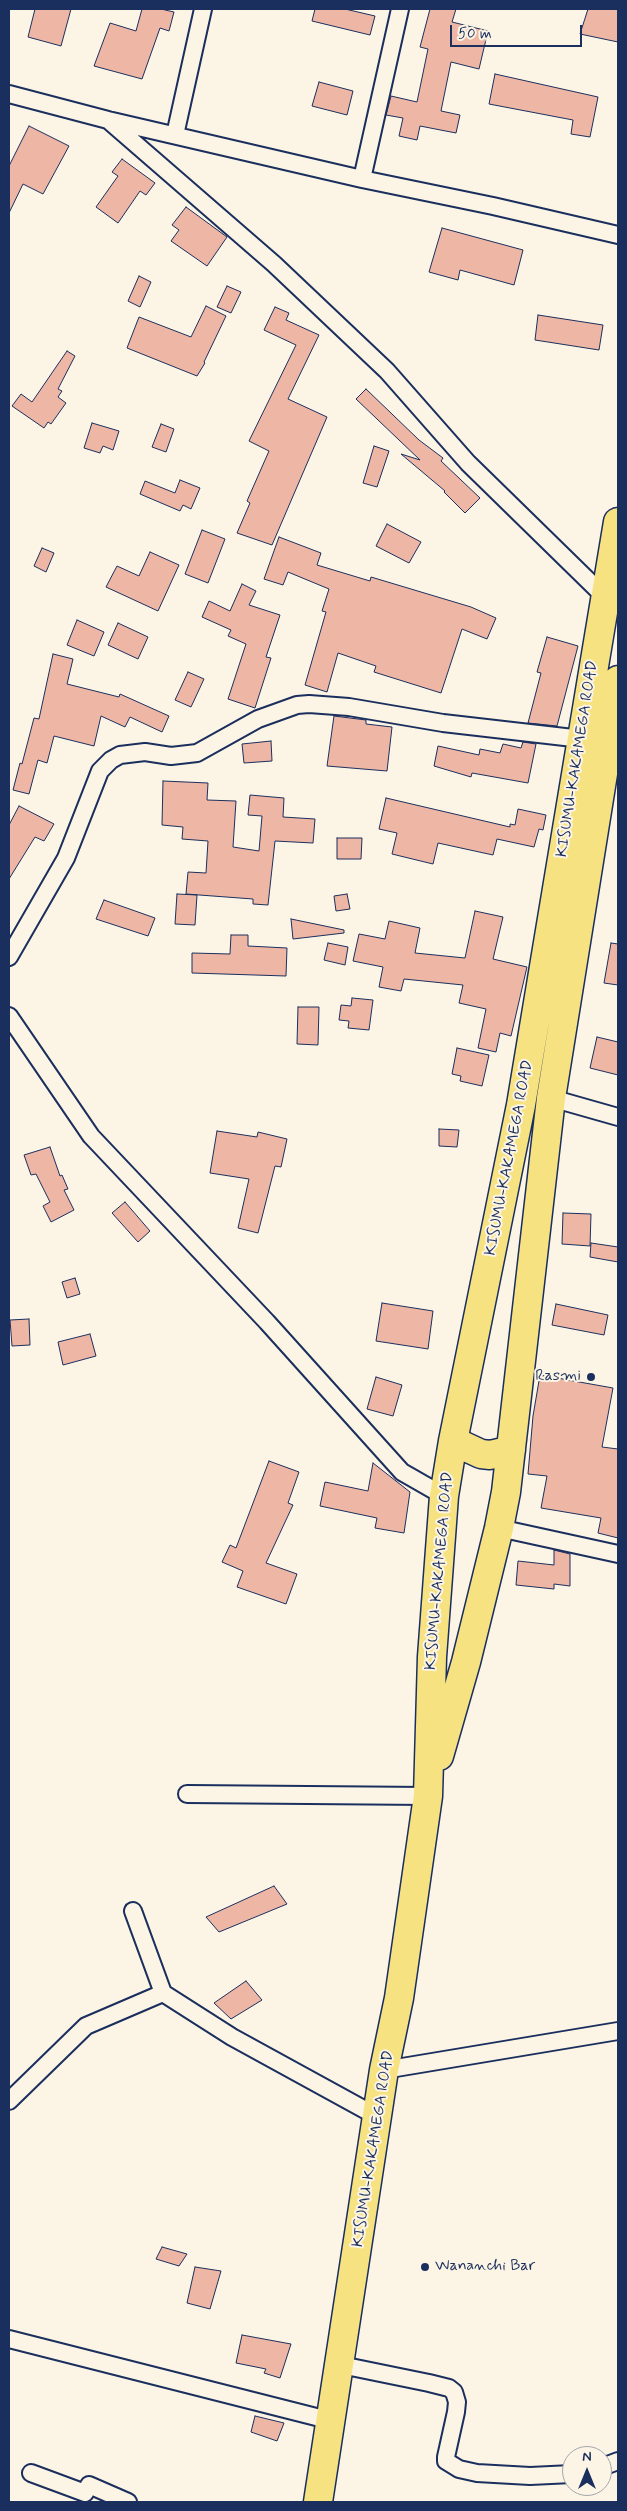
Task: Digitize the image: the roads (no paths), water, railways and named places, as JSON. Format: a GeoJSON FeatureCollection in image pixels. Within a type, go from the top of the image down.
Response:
{"type":"FeatureCollection","features":[{"type":"Feature","properties":{"kind":"highway","name":"KISUMU-KAKAMEGA ROAD"},"geometry":{"type":"LineString","coordinates":[[318,2502],[341,2364],[384,2070],[400,1998],[428,1796],[432,1657],[444,1496],[453,1441],[522,1105],[618,522]]}},
{"type":"Feature","properties":{"kind":"highway","name":"KISUMU-KAKAMEGA ROAD"},"geometry":{"type":"LineString","coordinates":[[428,1796],[466,1662],[499,1528],[512,1450],[551,1098],[613,755],[618,680]]}},
{"type":"Feature","properties":{"kind":"highway"},"geometry":{"type":"LineString","coordinates":[[453,1441],[481,1454],[490,1455],[512,1450]]}},
{"type":"Feature","properties":{"kind":"street"},"geometry":{"type":"LineString","coordinates":[[175,135],[203,9]]}},
{"type":"Feature","properties":{"kind":"street"},"geometry":{"type":"LineString","coordinates":[[362,179],[400,9]]}},
{"type":"Feature","properties":{"kind":"street"},"geometry":{"type":"LineString","coordinates":[[9,94],[108,120],[362,179],[493,206],[618,235]]}},
{"type":"Feature","properties":{"kind":"street"},"geometry":{"type":"LineString","coordinates":[[108,120],[274,264],[387,371],[468,464],[605,597]]}},
{"type":"Feature","properties":{"kind":"street"},"geometry":{"type":"LineString","coordinates":[[9,957],[66,858],[100,771],[111,760],[120,755],[144,752],[171,756],[197,754],[258,719],[297,705],[310,704],[350,707],[443,723],[582,739]]}},
{"type":"Feature","properties":{"kind":"street"},"geometry":{"type":"LineString","coordinates":[[9,1016],[91,1136],[268,1322],[402,1472],[444,1496]]}},
{"type":"Feature","properties":{"kind":"street"},"geometry":{"type":"LineString","coordinates":[[551,1098],[618,1117]]}},
{"type":"Feature","properties":{"kind":"street"},"geometry":{"type":"LineString","coordinates":[[499,1528],[618,1554]]}},
{"type":"Feature","properties":{"kind":"street"},"geometry":{"type":"LineString","coordinates":[[187,1794],[428,1796]]}},
{"type":"Feature","properties":{"kind":"street"},"geometry":{"type":"LineString","coordinates":[[133,1911],[163,1993],[232,2038],[378,2117]]}},
{"type":"Feature","properties":{"kind":"street"},"geometry":{"type":"LineString","coordinates":[[9,2102],[86,2026],[163,1993]]}},
{"type":"Feature","properties":{"kind":"street"},"geometry":{"type":"LineString","coordinates":[[384,2070],[618,2031]]}},
{"type":"Feature","properties":{"kind":"street"},"geometry":{"type":"LineString","coordinates":[[9,2339],[332,2421]]}},
{"type":"Feature","properties":{"kind":"street"},"geometry":{"type":"LineString","coordinates":[[341,2364],[429,2383],[449,2388],[454,2392],[457,2402],[456,2412],[446,2461],[459,2469],[477,2474],[530,2476],[562,2474]]}},
{"type":"Feature","properties":{"kind":"street"},"geometry":{"type":"LineString","coordinates":[[31,2474],[85,2493],[89,2484],[128,2502]]}},
{"type":"Feature","properties":{"kind":"place","name":"Rasmi"},"geometry":{"type":"Point","coordinates":[591,1377]}},
{"type":"Feature","properties":{"kind":"place","name":"Wananchi Bar"},"geometry":{"type":"Point","coordinates":[425,2267]}}]}
